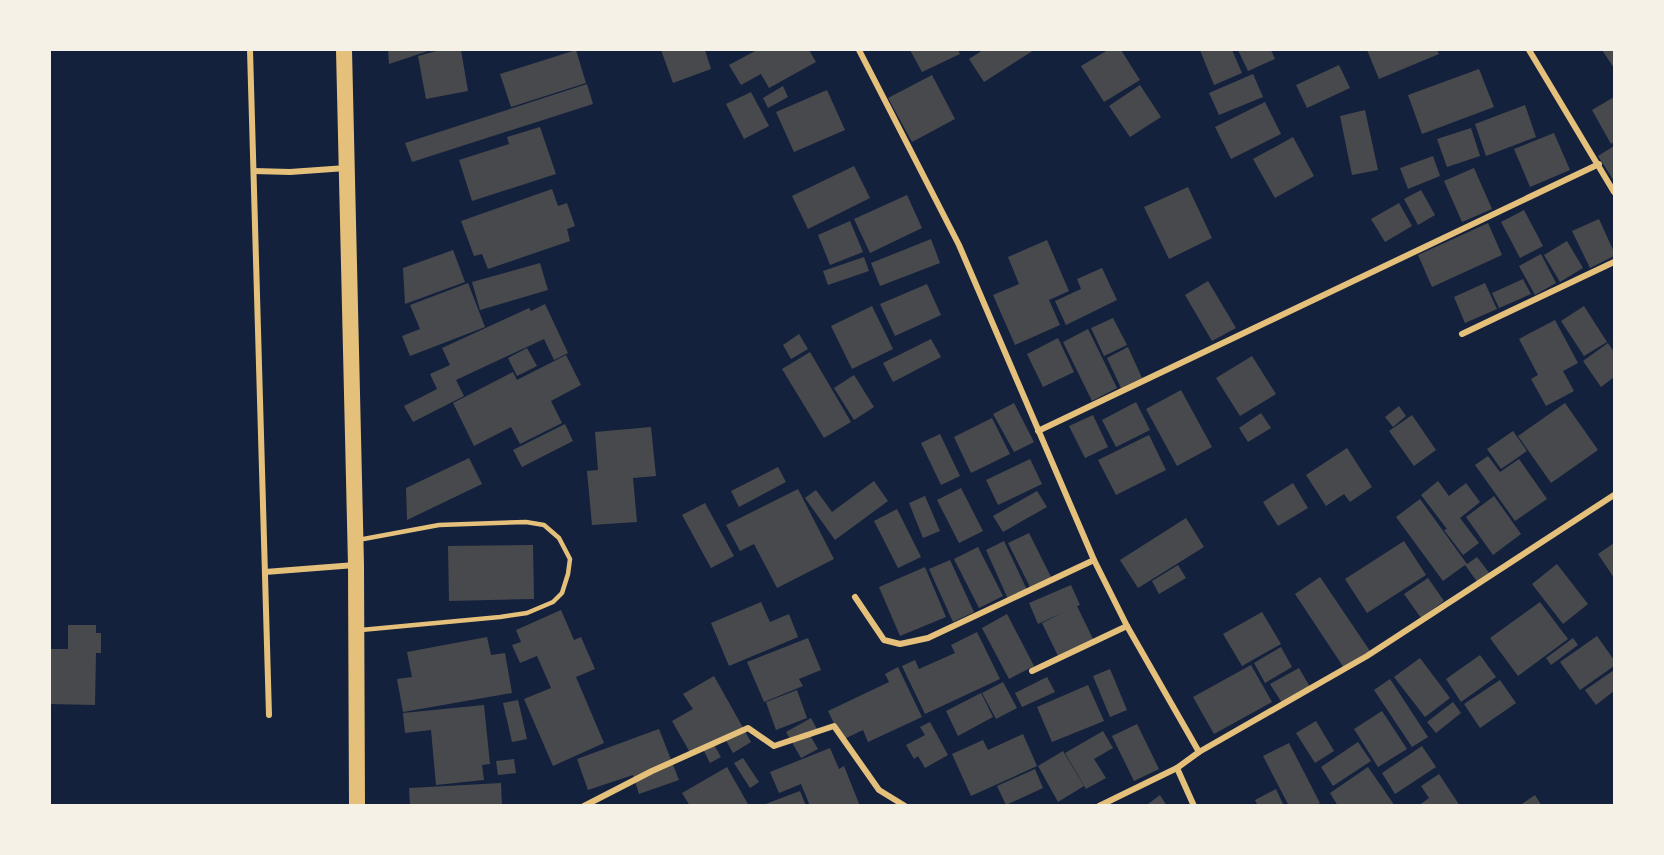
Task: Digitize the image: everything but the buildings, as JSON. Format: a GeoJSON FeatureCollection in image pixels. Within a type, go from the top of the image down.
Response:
{"type":"FeatureCollection","features":[{"type":"Feature","properties":{"kind":"highway"},"geometry":{"type":"LineString","coordinates":[[344,50],[356,565],[357,806]]}},
{"type":"Feature","properties":{"kind":"street"},"geometry":{"type":"LineString","coordinates":[[250,50],[269,715]]}},
{"type":"Feature","properties":{"kind":"street"},"geometry":{"type":"LineString","coordinates":[[859,50],[959,245],[1094,560],[1127,626],[1199,752]]}},
{"type":"Feature","properties":{"kind":"street"},"geometry":{"type":"LineString","coordinates":[[1529,50],[1614,192]]}},
{"type":"Feature","properties":{"kind":"street"},"geometry":{"type":"LineString","coordinates":[[1038,431],[1599,164]]}},
{"type":"Feature","properties":{"kind":"street"},"geometry":{"type":"LineString","coordinates":[[254,171],[290,172],[347,168]]}},
{"type":"Feature","properties":{"kind":"street"},"geometry":{"type":"LineString","coordinates":[[1462,334],[1614,261]]}},
{"type":"Feature","properties":{"kind":"street"},"geometry":{"type":"LineString","coordinates":[[1099,806],[1177,768],[1199,752],[1367,657],[1614,495]]}},
{"type":"Feature","properties":{"kind":"street"},"geometry":{"type":"LineString","coordinates":[[855,597],[884,640],[900,644],[928,638],[1094,560]]}},
{"type":"Feature","properties":{"kind":"street"},"geometry":{"type":"LineString","coordinates":[[265,572],[356,565]]}},
{"type":"Feature","properties":{"kind":"street"},"geometry":{"type":"LineString","coordinates":[[1032,671],[1127,626]]}},
{"type":"Feature","properties":{"kind":"street"},"geometry":{"type":"LineString","coordinates":[[584,806],[652,771],[748,728],[774,746],[834,726],[879,790],[905,806]]}},
{"type":"Feature","properties":{"kind":"street"},"geometry":{"type":"LineString","coordinates":[[1177,768],[1194,806]]}},
{"type":"Feature","properties":{"kind":"lane"},"geometry":{"type":"LineString","coordinates":[[355,541],[439,525],[526,522],[544,525],[559,538],[570,559],[562,593],[553,602],[527,612],[500,617],[357,630]]}}]}
